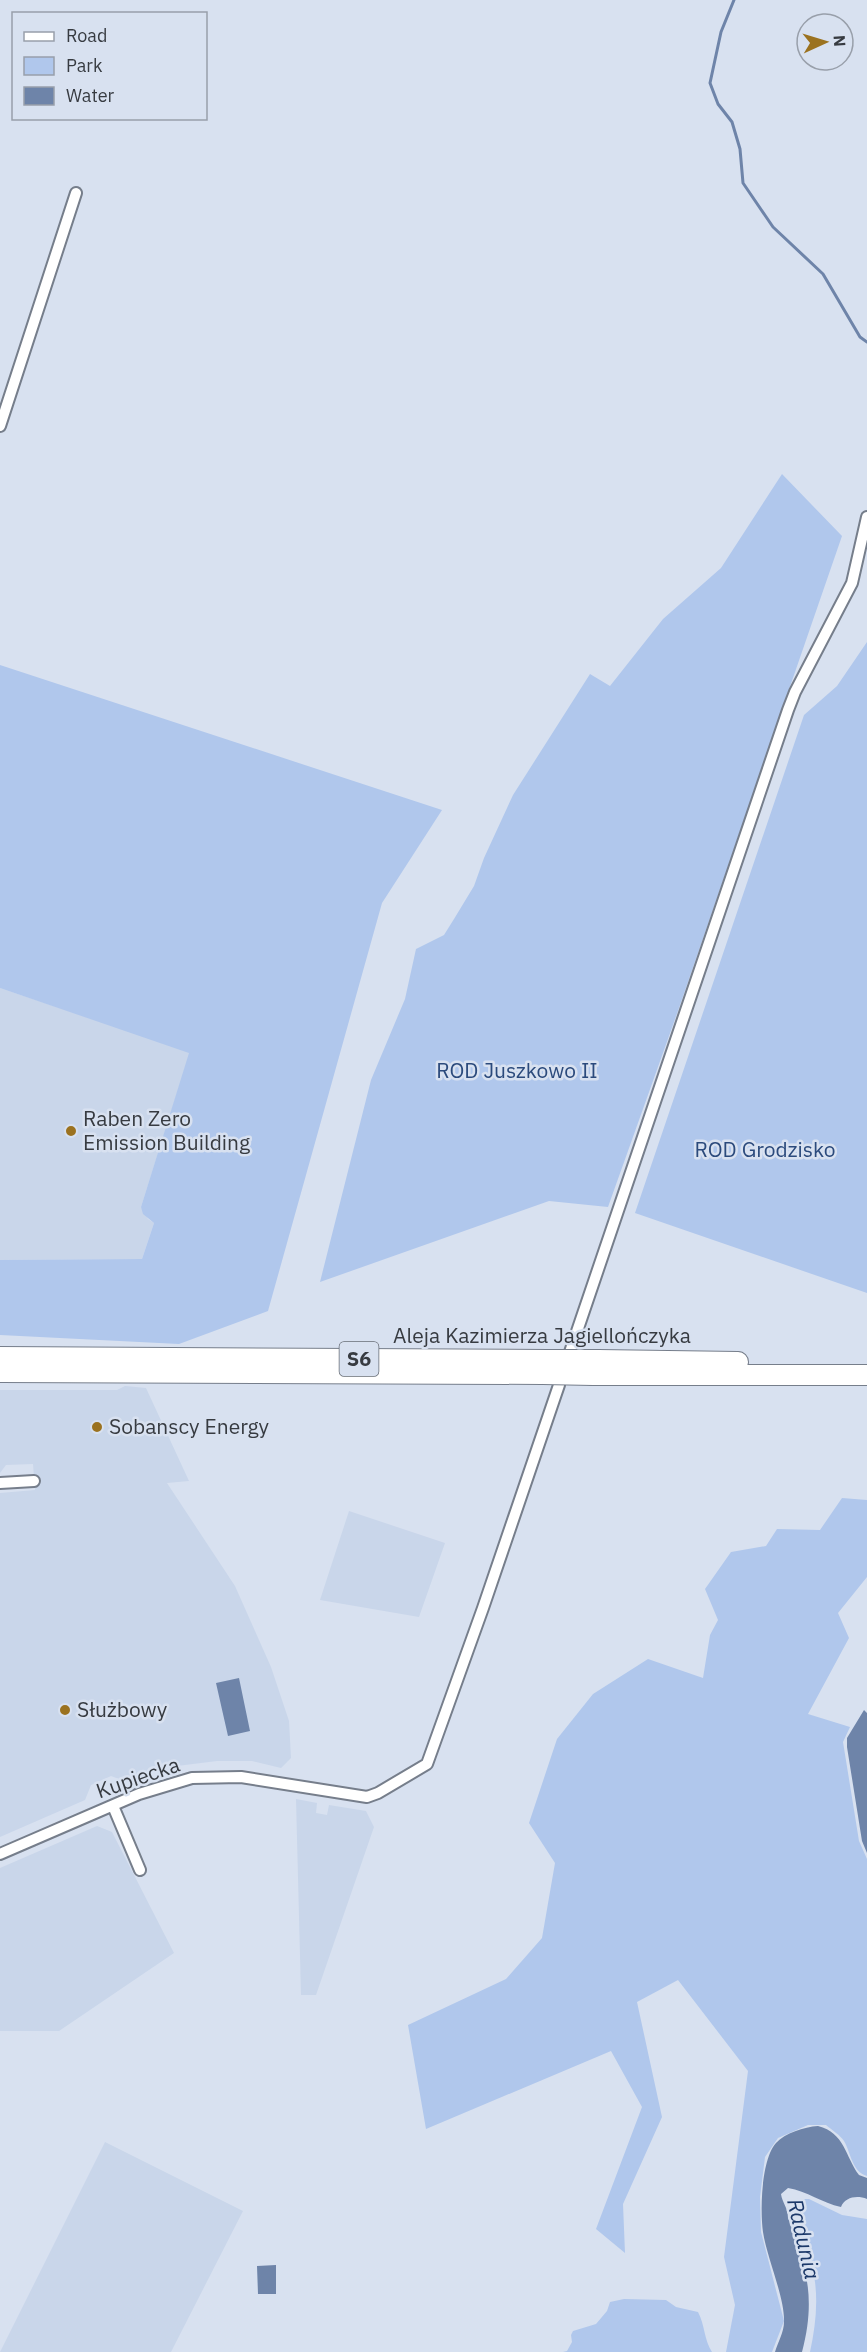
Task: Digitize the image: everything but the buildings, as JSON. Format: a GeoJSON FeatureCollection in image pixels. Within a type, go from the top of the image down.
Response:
{"type":"FeatureCollection","features":[{"type":"Feature","properties":{"kind":"highway","name":"Aleja Kazimierza Jagiellończyka"},"geometry":{"type":"LineString","coordinates":[[0,1357],[550,1373]]}},
{"type":"Feature","properties":{"kind":"highway","name":"Aleja Kazimierza Jagiellończyka"},"geometry":{"type":"LineString","coordinates":[[0,1372],[550,1373],[595,1367],[867,1362]]}},
{"type":"Feature","properties":{"kind":"highway","name":"Aleja Kazimierza Jagiellończyka"},"geometry":{"type":"LineString","coordinates":[[595,1367],[867,1376]]}},
{"type":"Feature","properties":{"kind":"street"},"geometry":{"type":"LineString","coordinates":[[0,426],[76,193]]}},
{"type":"Feature","properties":{"kind":"street"},"geometry":{"type":"LineString","coordinates":[[570,1352],[788,710],[795,692],[852,583],[867,517]]}},
{"type":"Feature","properties":{"kind":"street","name":"Kupiecka"},"geometry":{"type":"LineString","coordinates":[[0,1854],[176,1782],[221,1776],[241,1776],[367,1797],[427,1764],[483,1608],[550,1373]]}},
{"type":"Feature","properties":{"kind":"street"},"geometry":{"type":"LineString","coordinates":[[0,1483],[34,1480]]}},
{"type":"Feature","properties":{"kind":"street"},"geometry":{"type":"LineString","coordinates":[[113,1806],[140,1870]]}},
{"type":"Feature","properties":{"kind":"shaded area"},"geometry":{"type":"Polygon","coordinates":[[[0,988],[190,1052],[141,1207],[148,1219],[154,1223],[142,1259],[0,1260],[0,988]]]}},
{"type":"Feature","properties":{"kind":"shaded area"},"geometry":{"type":"Polygon","coordinates":[[[125,1386],[146,1388],[189,1481],[167,1483],[235,1586],[271,1667],[289,1721],[291,1758],[281,1768],[252,1761],[217,1761],[161,1768],[127,1782],[111,1776],[91,1785],[85,1800],[0,1837],[0,1493],[35,1490],[33,1464],[6,1465],[0,1473],[0,1390],[117,1390],[125,1386]]]}},
{"type":"Feature","properties":{"kind":"shaded area"},"geometry":{"type":"Polygon","coordinates":[[[349,1511],[445,1543],[419,1617],[320,1600],[349,1511]]]}},
{"type":"Feature","properties":{"kind":"shaded area"},"geometry":{"type":"Polygon","coordinates":[[[296,1799],[317,1803],[316,1813],[327,1815],[329,1805],[366,1811],[374,1827],[316,1995],[301,1995],[296,1799]]]}},
{"type":"Feature","properties":{"kind":"shaded area"},"geometry":{"type":"Polygon","coordinates":[[[97,1826],[112,1832],[174,1953],[59,2031],[0,2031],[0,1868],[97,1826]]]}},
{"type":"Feature","properties":{"kind":"shaded area"},"geometry":{"type":"Polygon","coordinates":[[[105,2142],[243,2211],[171,2352],[0,2352],[105,2142]]]}},
{"type":"Feature","properties":{"kind":"green space","name":"ROD Juszkowo II"},"geometry":{"type":"Polygon","coordinates":[[[782,474],[842,536],[608,1207],[549,1201],[320,1282],[371,1080],[405,999],[416,949],[444,935],[474,886],[484,858],[513,795],[590,674],[610,686],[663,619],[721,568],[782,474]]]}},
{"type":"Feature","properties":{"kind":"green space","name":"ROD Grodzisko"},"geometry":{"type":"Polygon","coordinates":[[[867,642],[867,1293],[635,1213],[804,715],[837,686],[867,642]]]}},
{"type":"Feature","properties":{"kind":"green space"},"geometry":{"type":"Polygon","coordinates":[[[0,665],[442,810],[382,903],[268,1311],[179,1344],[0,1335],[0,1260],[142,1259],[154,1223],[143,1214],[141,1207],[189,1053],[0,988],[0,665]]]}},
{"type":"Feature","properties":{"kind":"green space"},"geometry":{"type":"Polygon","coordinates":[[[842,1498],[867,1500],[867,1577],[838,1613],[849,1638],[808,1714],[850,1727],[843,1742],[859,1841],[867,1859],[867,2176],[858,2171],[842,2139],[826,2125],[808,2125],[778,2138],[765,2157],[760,2197],[761,2232],[784,2321],[772,2352],[726,2352],[735,2305],[724,2257],[748,2071],[678,1980],[637,2002],[662,2117],[623,2204],[625,2253],[596,2229],[642,2107],[611,2051],[426,2129],[408,2025],[506,1979],[542,1938],[555,1863],[529,1823],[557,1739],[593,1694],[648,1659],[703,1678],[710,1635],[718,1620],[705,1589],[731,1552],[766,1546],[777,1529],[820,1530],[842,1498]]]}},
{"type":"Feature","properties":{"kind":"green space"},"geometry":{"type":"Polygon","coordinates":[[[803,2199],[809,2199],[842,2215],[867,2219],[867,2352],[810,2352],[816,2317],[816,2291],[803,2227],[801,2206],[803,2199]]]}},
{"type":"Feature","properties":{"kind":"green space"},"geometry":{"type":"Polygon","coordinates":[[[624,2299],[666,2300],[676,2307],[698,2312],[712,2352],[563,2352],[567,2351],[572,2342],[573,2331],[596,2324],[607,2311],[610,2302],[624,2299]]]}},
{"type":"Feature","properties":{"kind":"water"},"geometry":{"type":"Polygon","coordinates":[[[239,1678],[250,1731],[228,1736],[216,1683],[239,1678]]]}},
{"type":"Feature","properties":{"kind":"water"},"geometry":{"type":"Polygon","coordinates":[[[864,1710],[867,1713],[867,1853],[862,1841],[847,1747],[847,1738],[864,1710]]]}},
{"type":"Feature","properties":{"kind":"water"},"geometry":{"type":"Polygon","coordinates":[[[818,2126],[834,2134],[859,2175],[867,2178],[867,2199],[852,2198],[845,2201],[841,2207],[788,2188],[781,2194],[800,2252],[809,2299],[802,2352],[775,2352],[783,2330],[784,2312],[763,2232],[762,2199],[767,2161],[776,2143],[784,2136],[818,2126]]]}},
{"type":"Feature","properties":{"kind":"water"},"geometry":{"type":"Polygon","coordinates":[[[276,2265],[276,2294],[258,2294],[257,2266],[276,2265]]]}},
{"type":"Feature","properties":{"kind":"waterway"},"geometry":{"type":"LineString","coordinates":[[734,0],[721,32],[710,83],[718,104],[732,122],[740,149],[743,183],[773,227],[823,274],[860,337],[867,342]]}},
{"type":"Feature","properties":{"kind":"place","name":"Raben Zero Emission Building"},"geometry":{"type":"Point","coordinates":[71,1131]}},
{"type":"Feature","properties":{"kind":"place","name":"Sobanscy Energy"},"geometry":{"type":"Point","coordinates":[97,1427]}},
{"type":"Feature","properties":{"kind":"place","name":"Służbowy"},"geometry":{"type":"Point","coordinates":[65,1710]}},
{"type":"Feature","properties":{"kind":"water label","name":"Radunia"},"geometry":{"type":"Point","coordinates":[804,2239]}}]}
